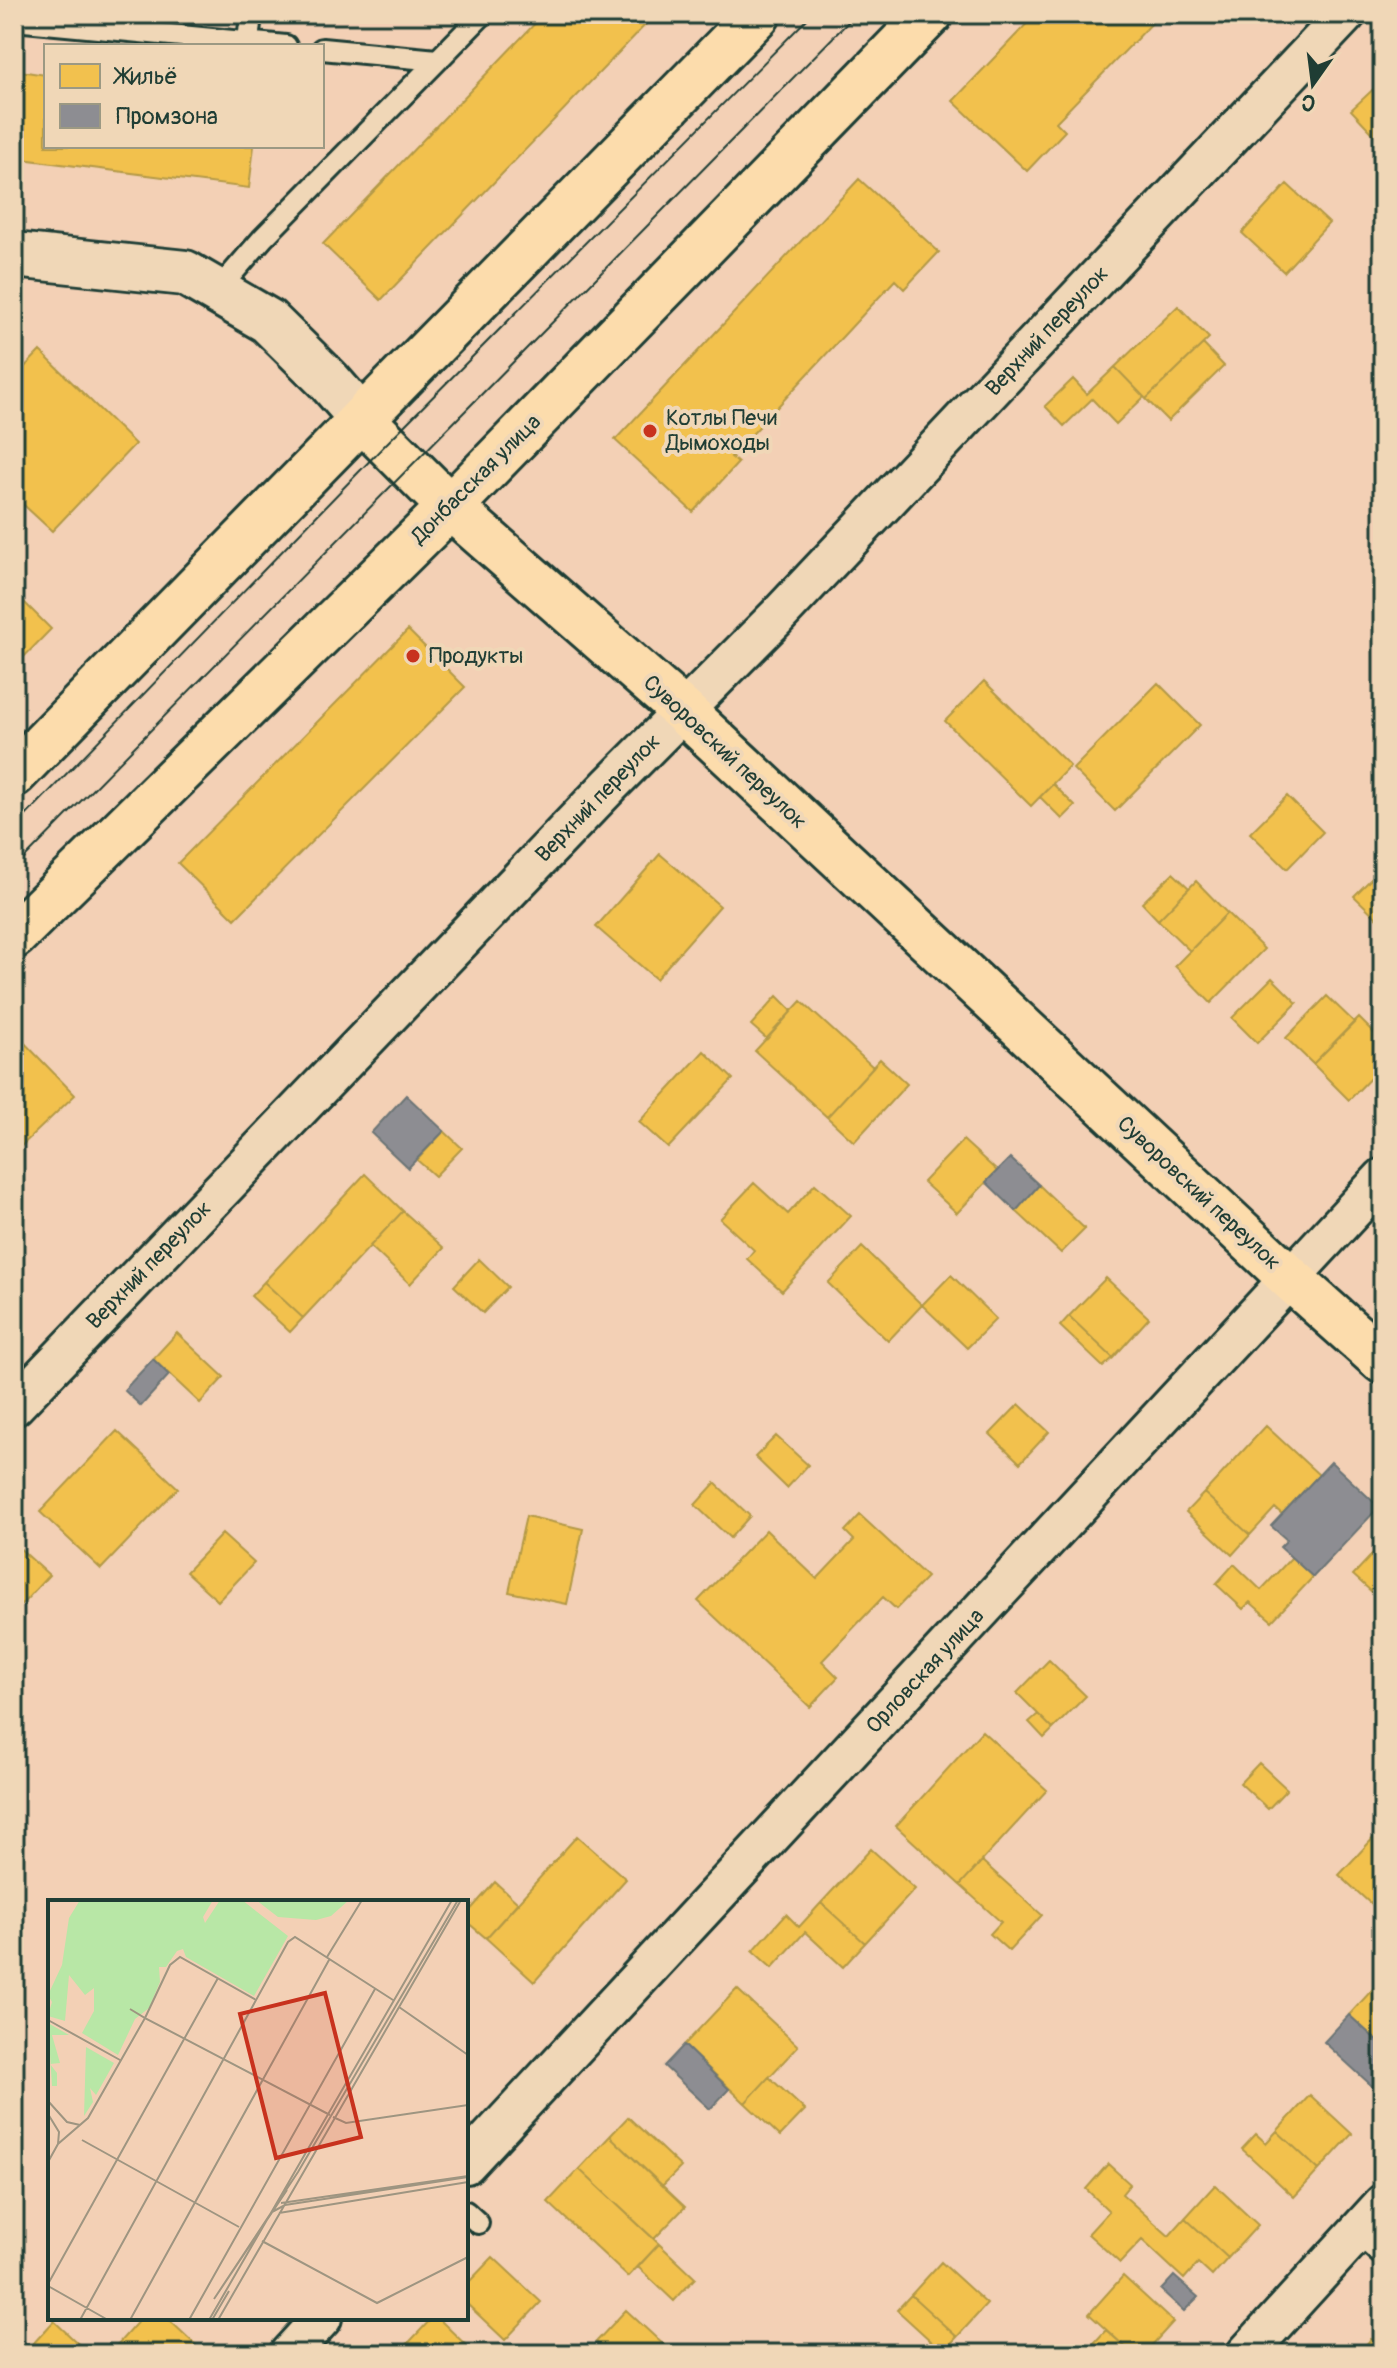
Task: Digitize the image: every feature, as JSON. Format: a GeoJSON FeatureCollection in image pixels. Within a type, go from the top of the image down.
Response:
{"type":"FeatureCollection","features":[{"type":"Feature","properties":{"kind":"main road"},"geometry":{"type":"LineString","coordinates":[[14,774],[758,14]]}},
{"type":"Feature","properties":{"kind":"main road","name":"Донбасская улица"},"geometry":{"type":"LineString","coordinates":[[14,936],[450,507],[930,14]]}},
{"type":"Feature","properties":{"kind":"main road","name":"Суворовский переулок"},"geometry":{"type":"LineString","coordinates":[[363,420],[450,507],[683,711],[1290,1278],[1383,1361]]}},
{"type":"Feature","properties":{"kind":"street","name":"Верхний переулок"},"geometry":{"type":"LineString","coordinates":[[14,1406],[776,618],[1346,14]]}},
{"type":"Feature","properties":{"kind":"street","name":"Суворовский переулок"},"geometry":{"type":"LineString","coordinates":[[14,255],[185,273],[268,321],[328,380],[363,420]]}},
{"type":"Feature","properties":{"kind":"street","name":"Орловская улица"},"geometry":{"type":"LineString","coordinates":[[468,2162],[1383,1178]]}},
{"type":"Feature","properties":{"kind":"street"},"geometry":{"type":"LineString","coordinates":[[1246,2354],[1369,2244],[1383,2204]]}},
{"type":"Feature","properties":{"kind":"street"},"geometry":{"type":"LineString","coordinates":[[289,2354],[320,2320]]}},
{"type":"Feature","properties":{"kind":"lane"},"geometry":{"type":"LineString","coordinates":[[248,42],[251,14]]}},
{"type":"Feature","properties":{"kind":"lane"},"geometry":{"type":"LineString","coordinates":[[217,291],[263,238],[483,14]]}},
{"type":"Feature","properties":{"kind":"lane"},"geometry":{"type":"LineString","coordinates":[[14,20],[267,44]]}},
{"type":"Feature","properties":{"kind":"lane"},"geometry":{"type":"LineString","coordinates":[[324,49],[437,60]]}},
{"type":"Feature","properties":{"kind":"building: Жильё"},"geometry":{"type":"Polygon","coordinates":[[[544,14],[639,14],[648,22],[381,300],[323,244],[544,14]]]}},
{"type":"Feature","properties":{"kind":"building: Жильё"},"geometry":{"type":"Polygon","coordinates":[[[1036,14],[1161,14],[1056,122],[1065,131],[1027,171],[953,101],[1036,14]]]}},
{"type":"Feature","properties":{"kind":"building: Жильё"},"geometry":{"type":"Polygon","coordinates":[[[14,70],[44,75],[44,148],[254,148],[249,188],[14,158],[14,70]]]}},
{"type":"Feature","properties":{"kind":"building: Жильё"},"geometry":{"type":"Polygon","coordinates":[[[1383,80],[1383,144],[1351,110],[1383,80]]]}},
{"type":"Feature","properties":{"kind":"building: Жильё"},"geometry":{"type":"Polygon","coordinates":[[[859,179],[939,252],[904,289],[895,280],[731,457],[738,463],[693,512],[615,440],[859,179]]]}},
{"type":"Feature","properties":{"kind":"building: Жильё"},"geometry":{"type":"Polygon","coordinates":[[[1287,184],[1329,223],[1284,272],[1242,233],[1287,184]]]}},
{"type":"Feature","properties":{"kind":"building: Жильё"},"geometry":{"type":"Polygon","coordinates":[[[1178,306],[1209,338],[1146,399],[1115,367],[1178,306]]]}},
{"type":"Feature","properties":{"kind":"building: Жильё"},"geometry":{"type":"Polygon","coordinates":[[[1203,344],[1224,366],[1168,421],[1146,399],[1203,344]]]}},
{"type":"Feature","properties":{"kind":"building: Жильё"},"geometry":{"type":"Polygon","coordinates":[[[40,351],[135,444],[52,531],[14,496],[14,378],[40,351]]]}},
{"type":"Feature","properties":{"kind":"building: Жильё"},"geometry":{"type":"Polygon","coordinates":[[[1115,367],[1144,397],[1116,424],[1092,399],[1064,426],[1045,406],[1073,379],[1087,394],[1115,367]]]}},
{"type":"Feature","properties":{"kind":"building: Жильё"},"geometry":{"type":"Polygon","coordinates":[[[14,592],[51,629],[14,667],[14,592]]]}},
{"type":"Feature","properties":{"kind":"building: Жильё"},"geometry":{"type":"Polygon","coordinates":[[[408,630],[465,687],[235,919],[178,863],[408,630]]]}},
{"type":"Feature","properties":{"kind":"building: Жильё"},"geometry":{"type":"Polygon","coordinates":[[[984,681],[1070,766],[1031,806],[945,721],[984,681]]]}},
{"type":"Feature","properties":{"kind":"building: Жильё"},"geometry":{"type":"Polygon","coordinates":[[[1158,683],[1200,725],[1115,811],[1073,769],[1158,683]]]}},
{"type":"Feature","properties":{"kind":"building: Жильё"},"geometry":{"type":"Polygon","coordinates":[[[1053,784],[1075,806],[1062,819],[1040,797],[1053,784]]]}},
{"type":"Feature","properties":{"kind":"building: Жильё"},"geometry":{"type":"Polygon","coordinates":[[[1287,796],[1323,832],[1287,869],[1250,833],[1287,796]]]}},
{"type":"Feature","properties":{"kind":"building: Жильё"},"geometry":{"type":"Polygon","coordinates":[[[660,854],[720,906],[656,979],[596,927],[660,854]]]}},
{"type":"Feature","properties":{"kind":"building: Жильё"},"geometry":{"type":"Polygon","coordinates":[[[1173,873],[1189,888],[1158,920],[1142,903],[1173,873]]]}},
{"type":"Feature","properties":{"kind":"building: Жильё"},"geometry":{"type":"Polygon","coordinates":[[[1375,875],[1383,882],[1383,924],[1354,896],[1375,875]]]}},
{"type":"Feature","properties":{"kind":"building: Жильё"},"geometry":{"type":"Polygon","coordinates":[[[1196,881],[1227,913],[1190,951],[1158,920],[1196,881]]]}},
{"type":"Feature","properties":{"kind":"building: Жильё"},"geometry":{"type":"Polygon","coordinates":[[[1227,913],[1264,949],[1211,1003],[1175,966],[1227,913]]]}},
{"type":"Feature","properties":{"kind":"building: Жильё"},"geometry":{"type":"Polygon","coordinates":[[[1272,978],[1297,1003],[1257,1043],[1232,1018],[1272,978]]]}},
{"type":"Feature","properties":{"kind":"building: Жильё"},"geometry":{"type":"Polygon","coordinates":[[[777,996],[792,1011],[767,1039],[751,1025],[777,996]]]}},
{"type":"Feature","properties":{"kind":"building: Жильё"},"geometry":{"type":"Polygon","coordinates":[[[1327,996],[1354,1022],[1313,1064],[1286,1038],[1327,996]]]}},
{"type":"Feature","properties":{"kind":"building: Жильё"},"geometry":{"type":"Polygon","coordinates":[[[801,1001],[873,1067],[827,1117],[755,1051],[801,1001]]]}},
{"type":"Feature","properties":{"kind":"building: Жильё"},"geometry":{"type":"Polygon","coordinates":[[[1359,1018],[1383,1042],[1383,1065],[1349,1100],[1313,1064],[1359,1018]]]}},
{"type":"Feature","properties":{"kind":"building: Жильё"},"geometry":{"type":"Polygon","coordinates":[[[14,1032],[75,1095],[14,1153],[14,1032]]]}},
{"type":"Feature","properties":{"kind":"building: Жильё"},"geometry":{"type":"Polygon","coordinates":[[[704,1051],[733,1079],[668,1148],[639,1122],[704,1051]]]}},
{"type":"Feature","properties":{"kind":"building: Жильё"},"geometry":{"type":"Polygon","coordinates":[[[880,1059],[907,1084],[854,1142],[827,1117],[880,1059]]]}},
{"type":"Feature","properties":{"kind":"building: Жильё"},"geometry":{"type":"Polygon","coordinates":[[[444,1131],[462,1148],[435,1176],[417,1160],[444,1131]]]}},
{"type":"Feature","properties":{"kind":"building: Жильё"},"geometry":{"type":"Polygon","coordinates":[[[963,1140],[997,1171],[957,1213],[923,1182],[963,1140]]]}},
{"type":"Feature","properties":{"kind":"building: Жильё"},"geometry":{"type":"Polygon","coordinates":[[[365,1174],[403,1211],[303,1318],[264,1282],[365,1174]]]}},
{"type":"Feature","properties":{"kind":"building: Жильё"},"geometry":{"type":"Polygon","coordinates":[[[754,1183],[788,1214],[815,1184],[851,1216],[782,1291],[747,1259],[754,1250],[720,1219],[754,1183]]]}},
{"type":"Feature","properties":{"kind":"building: Жильё"},"geometry":{"type":"Polygon","coordinates":[[[1039,1185],[1085,1229],[1061,1253],[1016,1211],[1039,1185]]]}},
{"type":"Feature","properties":{"kind":"building: Жильё"},"geometry":{"type":"Polygon","coordinates":[[[403,1211],[444,1248],[410,1284],[370,1246],[403,1211]]]}},
{"type":"Feature","properties":{"kind":"building: Жильё"},"geometry":{"type":"Polygon","coordinates":[[[862,1247],[922,1305],[888,1341],[828,1283],[862,1247]]]}},
{"type":"Feature","properties":{"kind":"building: Жильё"},"geometry":{"type":"Polygon","coordinates":[[[479,1259],[508,1287],[483,1313],[454,1286],[479,1259]]]}},
{"type":"Feature","properties":{"kind":"building: Жильё"},"geometry":{"type":"Polygon","coordinates":[[[951,1275],[996,1319],[967,1348],[922,1305],[951,1275]]]}},
{"type":"Feature","properties":{"kind":"building: Жильё"},"geometry":{"type":"Polygon","coordinates":[[[1106,1278],[1149,1318],[1113,1358],[1069,1316],[1106,1278]]]}},
{"type":"Feature","properties":{"kind":"building: Жильё"},"geometry":{"type":"Polygon","coordinates":[[[264,1282],[303,1318],[290,1332],[251,1296],[264,1282]]]}},
{"type":"Feature","properties":{"kind":"building: Жильё"},"geometry":{"type":"Polygon","coordinates":[[[1069,1316],[1113,1358],[1103,1367],[1060,1326],[1069,1316]]]}},
{"type":"Feature","properties":{"kind":"building: Жильё"},"geometry":{"type":"Polygon","coordinates":[[[177,1333],[224,1377],[200,1403],[153,1359],[177,1333]]]}},
{"type":"Feature","properties":{"kind":"building: Жильё"},"geometry":{"type":"Polygon","coordinates":[[[1019,1404],[1049,1432],[1020,1463],[990,1434],[1019,1404]]]}},
{"type":"Feature","properties":{"kind":"building: Жильё"},"geometry":{"type":"Polygon","coordinates":[[[1266,1426],[1319,1475],[1282,1514],[1275,1508],[1250,1535],[1204,1493],[1266,1426]]]}},
{"type":"Feature","properties":{"kind":"building: Жильё"},"geometry":{"type":"Polygon","coordinates":[[[117,1431],[178,1488],[101,1569],[40,1512],[117,1431]]]}},
{"type":"Feature","properties":{"kind":"building: Жильё"},"geometry":{"type":"Polygon","coordinates":[[[776,1436],[808,1465],[787,1488],[755,1457],[776,1436]]]}},
{"type":"Feature","properties":{"kind":"building: Жильё"},"geometry":{"type":"Polygon","coordinates":[[[715,1483],[750,1516],[730,1538],[695,1505],[715,1483]]]}},
{"type":"Feature","properties":{"kind":"building: Жильё"},"geometry":{"type":"Polygon","coordinates":[[[1204,1493],[1250,1535],[1232,1555],[1186,1512],[1204,1493]]]}},
{"type":"Feature","properties":{"kind":"building: Жильё"},"geometry":{"type":"Polygon","coordinates":[[[860,1515],[927,1577],[896,1609],[883,1597],[822,1661],[838,1677],[810,1707],[698,1601],[766,1530],[817,1579],[854,1540],[845,1531],[860,1515]]]}},
{"type":"Feature","properties":{"kind":"building: Жильё"},"geometry":{"type":"Polygon","coordinates":[[[526,1516],[583,1529],[567,1604],[509,1592],[526,1516]]]}},
{"type":"Feature","properties":{"kind":"building: Жильё"},"geometry":{"type":"Polygon","coordinates":[[[222,1534],[254,1563],[218,1601],[186,1572],[222,1534]]]}},
{"type":"Feature","properties":{"kind":"building: Жильё"},"geometry":{"type":"Polygon","coordinates":[[[14,1543],[49,1575],[14,1613],[14,1543]]]}},
{"type":"Feature","properties":{"kind":"building: Жильё"},"geometry":{"type":"Polygon","coordinates":[[[1383,1543],[1383,1602],[1353,1575],[1383,1543]]]}},
{"type":"Feature","properties":{"kind":"building: Жильё"},"geometry":{"type":"Polygon","coordinates":[[[1292,1557],[1313,1577],[1272,1621],[1250,1602],[1243,1609],[1216,1584],[1234,1564],[1261,1590],[1292,1557]]]}},
{"type":"Feature","properties":{"kind":"building: Жильё"},"geometry":{"type":"Polygon","coordinates":[[[1049,1660],[1086,1696],[1053,1729],[1017,1693],[1049,1660]]]}},
{"type":"Feature","properties":{"kind":"building: Жильё"},"geometry":{"type":"Polygon","coordinates":[[[1038,1714],[1053,1729],[1044,1738],[1029,1722],[1038,1714]]]}},
{"type":"Feature","properties":{"kind":"building: Жильё"},"geometry":{"type":"Polygon","coordinates":[[[982,1731],[1047,1790],[960,1885],[896,1826],[982,1731]]]}},
{"type":"Feature","properties":{"kind":"building: Жильё"},"geometry":{"type":"Polygon","coordinates":[[[1259,1763],[1287,1789],[1268,1809],[1240,1783],[1259,1763]]]}},
{"type":"Feature","properties":{"kind":"building: Жильё"},"geometry":{"type":"Polygon","coordinates":[[[1378,1833],[1383,1838],[1383,1891],[1371,1904],[1339,1875],[1378,1833]]]}},
{"type":"Feature","properties":{"kind":"building: Жильё"},"geometry":{"type":"Polygon","coordinates":[[[577,1836],[626,1879],[534,1982],[486,1938],[577,1836]]]}},
{"type":"Feature","properties":{"kind":"building: Жильё"},"geometry":{"type":"Polygon","coordinates":[[[871,1849],[915,1889],[865,1943],[821,1903],[871,1849]]]}},
{"type":"Feature","properties":{"kind":"building: Жильё"},"geometry":{"type":"Polygon","coordinates":[[[982,1861],[1042,1915],[1009,1951],[990,1934],[1001,1922],[960,1885],[982,1861]]]}},
{"type":"Feature","properties":{"kind":"building: Жильё"},"geometry":{"type":"Polygon","coordinates":[[[495,1882],[518,1903],[486,1938],[468,1923],[468,1913],[495,1882]]]}},
{"type":"Feature","properties":{"kind":"building: Жильё"},"geometry":{"type":"Polygon","coordinates":[[[821,1903],[865,1943],[843,1967],[805,1932],[772,1968],[753,1951],[786,1914],[799,1927],[821,1903]]]}},
{"type":"Feature","properties":{"kind":"building: Жильё"},"geometry":{"type":"Polygon","coordinates":[[[1383,1978],[1383,2046],[1349,2015],[1383,1978]]]}},
{"type":"Feature","properties":{"kind":"building: Жильё"},"geometry":{"type":"Polygon","coordinates":[[[737,1989],[798,2046],[745,2103],[684,2045],[737,1989]]]}},
{"type":"Feature","properties":{"kind":"building: Жильё"},"geometry":{"type":"Polygon","coordinates":[[[769,2077],[805,2110],[780,2136],[745,2103],[769,2077]]]}},
{"type":"Feature","properties":{"kind":"building: Жильё"},"geometry":{"type":"Polygon","coordinates":[[[1310,2095],[1352,2134],[1319,2170],[1277,2131],[1310,2095]]]}},
{"type":"Feature","properties":{"kind":"building: Жильё"},"geometry":{"type":"Polygon","coordinates":[[[628,2117],[681,2167],[662,2186],[610,2136],[628,2117]]]}},
{"type":"Feature","properties":{"kind":"building: Жильё"},"geometry":{"type":"Polygon","coordinates":[[[1277,2131],[1319,2170],[1294,2197],[1242,2149],[1256,2134],[1266,2143],[1277,2131]]]}},
{"type":"Feature","properties":{"kind":"building: Жильё"},"geometry":{"type":"Polygon","coordinates":[[[610,2136],[685,2207],[654,2239],[579,2169],[610,2136]]]}},
{"type":"Feature","properties":{"kind":"building: Жильё"},"geometry":{"type":"Polygon","coordinates":[[[1108,2164],[1130,2184],[1122,2194],[1169,2236],[1185,2218],[1228,2258],[1212,2276],[1198,2263],[1184,2279],[1142,2240],[1120,2263],[1088,2234],[1109,2211],[1086,2189],[1108,2164]]]}},
{"type":"Feature","properties":{"kind":"building: Жильё"},"geometry":{"type":"Polygon","coordinates":[[[579,2169],[659,2244],[628,2277],[548,2202],[579,2169]]]}},
{"type":"Feature","properties":{"kind":"building: Жильё"},"geometry":{"type":"Polygon","coordinates":[[[1215,2185],[1258,2225],[1228,2258],[1185,2218],[1215,2185]]]}},
{"type":"Feature","properties":{"kind":"building: Жильё"},"geometry":{"type":"Polygon","coordinates":[[[659,2244],[695,2278],[674,2301],[638,2267],[659,2244]]]}},
{"type":"Feature","properties":{"kind":"building: Жильё"},"geometry":{"type":"Polygon","coordinates":[[[493,2257],[541,2302],[505,2340],[468,2305],[468,2283],[493,2257]]]}},
{"type":"Feature","properties":{"kind":"building: Жильё"},"geometry":{"type":"Polygon","coordinates":[[[941,2262],[987,2304],[957,2337],[911,2295],[941,2262]]]}},
{"type":"Feature","properties":{"kind":"building: Жильё"},"geometry":{"type":"Polygon","coordinates":[[[1123,2276],[1173,2322],[1144,2354],[1133,2354],[1089,2314],[1123,2276]]]}},
{"type":"Feature","properties":{"kind":"building: Жильё"},"geometry":{"type":"Polygon","coordinates":[[[911,2295],[957,2337],[943,2352],[897,2310],[911,2295]]]}},
{"type":"Feature","properties":{"kind":"building: Жильё"},"geometry":{"type":"Polygon","coordinates":[[[626,2310],[666,2347],[660,2354],[608,2354],[596,2342],[626,2310]]]}},
{"type":"Feature","properties":{"kind":"building: Жильё"},"geometry":{"type":"Polygon","coordinates":[[[139,2320],[169,2320],[198,2347],[192,2354],[109,2354],[139,2320]]]}},
{"type":"Feature","properties":{"kind":"building: Жильё"},"geometry":{"type":"Polygon","coordinates":[[[430,2320],[440,2320],[475,2354],[398,2354],[430,2320]]]}},
{"type":"Feature","properties":{"kind":"building: Жильё"},"geometry":{"type":"Polygon","coordinates":[[[54,2321],[89,2354],[39,2354],[31,2346],[54,2321]]]}},
{"type":"Feature","properties":{"kind":"building: Жильё"},"geometry":{"type":"Polygon","coordinates":[[[1106,2330],[1133,2354],[1084,2354],[1106,2330]]]}},
{"type":"Feature","properties":{"kind":"building: Жильё"},"geometry":{"type":"Polygon","coordinates":[[[1371,2339],[1383,2349],[1383,2354],[1358,2354],[1371,2339]]]}},
{"type":"Feature","properties":{"kind":"building: Промзона"},"geometry":{"type":"Polygon","coordinates":[[[406,1095],[444,1131],[408,1168],[371,1133],[406,1095]]]}},
{"type":"Feature","properties":{"kind":"building: Промзона"},"geometry":{"type":"Polygon","coordinates":[[[1010,1158],[1039,1185],[1016,1211],[986,1182],[1010,1158]]]}},
{"type":"Feature","properties":{"kind":"building: Промзона"},"geometry":{"type":"Polygon","coordinates":[[[153,1359],[169,1375],[141,1406],[124,1390],[153,1359]]]}},
{"type":"Feature","properties":{"kind":"building: Промзона"},"geometry":{"type":"Polygon","coordinates":[[[1331,1462],[1379,1507],[1313,1577],[1280,1547],[1287,1540],[1271,1526],[1331,1462]]]}},
{"type":"Feature","properties":{"kind":"building: Промзона"},"geometry":{"type":"Polygon","coordinates":[[[1349,2015],[1383,2046],[1383,2096],[1324,2042],[1349,2015]]]}},
{"type":"Feature","properties":{"kind":"building: Промзона"},"geometry":{"type":"Polygon","coordinates":[[[684,2045],[729,2089],[710,2109],[664,2066],[684,2045]]]}},
{"type":"Feature","properties":{"kind":"building: Промзона"},"geometry":{"type":"Polygon","coordinates":[[[1174,2276],[1198,2297],[1184,2311],[1161,2290],[1174,2276]]]}},
{"type":"Feature","properties":{"kind":"tram line"},"geometry":{"type":"LineString","coordinates":[[14,828],[386,444],[812,14]]}},
{"type":"Feature","properties":{"kind":"tram line"},"geometry":{"type":"LineString","coordinates":[[14,869],[856,14]]}},
{"type":"Feature","properties":{"kind":"place","name":"Котлы Печи Дымоходы"},"geometry":{"type":"Point","coordinates":[650,431]}},
{"type":"Feature","properties":{"kind":"place","name":"Продукты"},"geometry":{"type":"Point","coordinates":[413,656]}}]}
